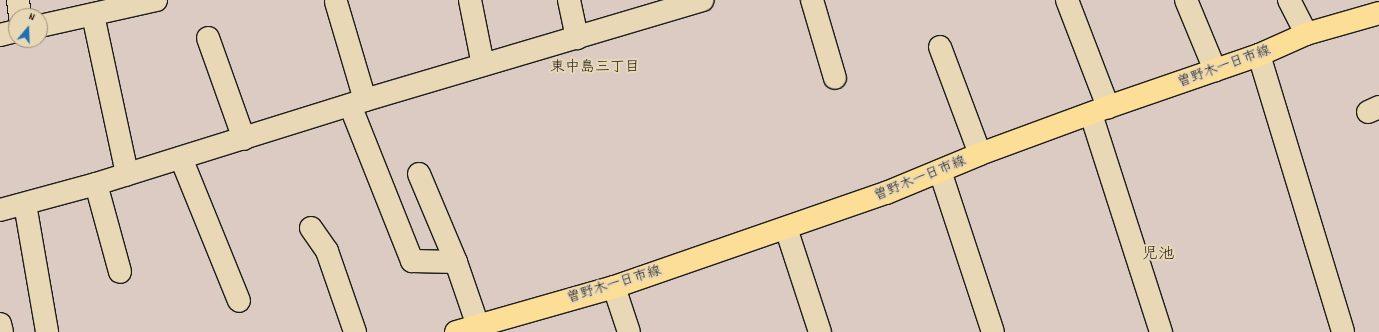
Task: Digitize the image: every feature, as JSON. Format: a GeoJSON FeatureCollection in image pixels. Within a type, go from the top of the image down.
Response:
{"type":"FeatureCollection","features":[{"type":"Feature","properties":{"kind":"main road","name":"曽野木一日市線"},"geometry":{"type":"LineString","coordinates":[[456,332],[614,287],[786,228],[886,193],[980,154],[1259,55],[1306,34],[1379,13]]}},
{"type":"Feature","properties":{"kind":"street"},"geometry":{"type":"LineString","coordinates":[[48,24],[156,0]]}},
{"type":"Feature","properties":{"kind":"street"},"geometry":{"type":"LineString","coordinates":[[470,0],[483,64]]}},
{"type":"Feature","properties":{"kind":"street"},"geometry":{"type":"LineString","coordinates":[[569,0],[577,38]]}},
{"type":"Feature","properties":{"kind":"street"},"geometry":{"type":"LineString","coordinates":[[0,210],[96,184],[244,139],[357,102],[483,64],[577,38],[665,6],[702,0]]}},
{"type":"Feature","properties":{"kind":"street"},"geometry":{"type":"LineString","coordinates":[[812,0],[835,78]]}},
{"type":"Feature","properties":{"kind":"street"},"geometry":{"type":"LineString","coordinates":[[1067,0],[1161,332]]}},
{"type":"Feature","properties":{"kind":"street"},"geometry":{"type":"LineString","coordinates":[[1186,0],[1215,70]]}},
{"type":"Feature","properties":{"kind":"street"},"geometry":{"type":"LineString","coordinates":[[1289,0],[1306,34]]}},
{"type":"Feature","properties":{"kind":"street"},"geometry":{"type":"LineString","coordinates":[[336,2],[357,102],[412,261],[456,262]]}},
{"type":"Feature","properties":{"kind":"street"},"geometry":{"type":"LineString","coordinates":[[93,15],[127,174]]}},
{"type":"Feature","properties":{"kind":"street"},"geometry":{"type":"LineString","coordinates":[[208,38],[244,139]]}},
{"type":"Feature","properties":{"kind":"street"},"geometry":{"type":"LineString","coordinates":[[940,47],[980,154]]}},
{"type":"Feature","properties":{"kind":"street"},"geometry":{"type":"LineString","coordinates":[[1259,55],[1342,332]]}},
{"type":"Feature","properties":{"kind":"street"},"geometry":{"type":"LineString","coordinates":[[181,158],[239,301]]}},
{"type":"Feature","properties":{"kind":"street"},"geometry":{"type":"LineString","coordinates":[[940,171],[993,332]]}},
{"type":"Feature","properties":{"kind":"street"},"geometry":{"type":"LineString","coordinates":[[419,174],[456,262],[478,326]]}},
{"type":"Feature","properties":{"kind":"street"},"geometry":{"type":"LineString","coordinates":[[96,184],[120,272]]}},
{"type":"Feature","properties":{"kind":"street"},"geometry":{"type":"LineString","coordinates":[[25,204],[47,332]]}},
{"type":"Feature","properties":{"kind":"street"},"geometry":{"type":"LineString","coordinates":[[311,228],[328,251],[355,332]]}},
{"type":"Feature","properties":{"kind":"street"},"geometry":{"type":"LineString","coordinates":[[786,228],[820,332]]}},
{"type":"Feature","properties":{"kind":"street"},"geometry":{"type":"LineString","coordinates":[[614,287],[629,332]]}},
{"type":"Feature","properties":{"kind":"street"},"geometry":{"type":"LineString","coordinates":[[0,324],[2,332]]}},
{"type":"Feature","properties":{"kind":"district","name":"東中島三丁目"},"geometry":{"type":"Point","coordinates":[595,69]}},
{"type":"Feature","properties":{"kind":"district","name":"児池"},"geometry":{"type":"Point","coordinates":[1158,255]}}]}
